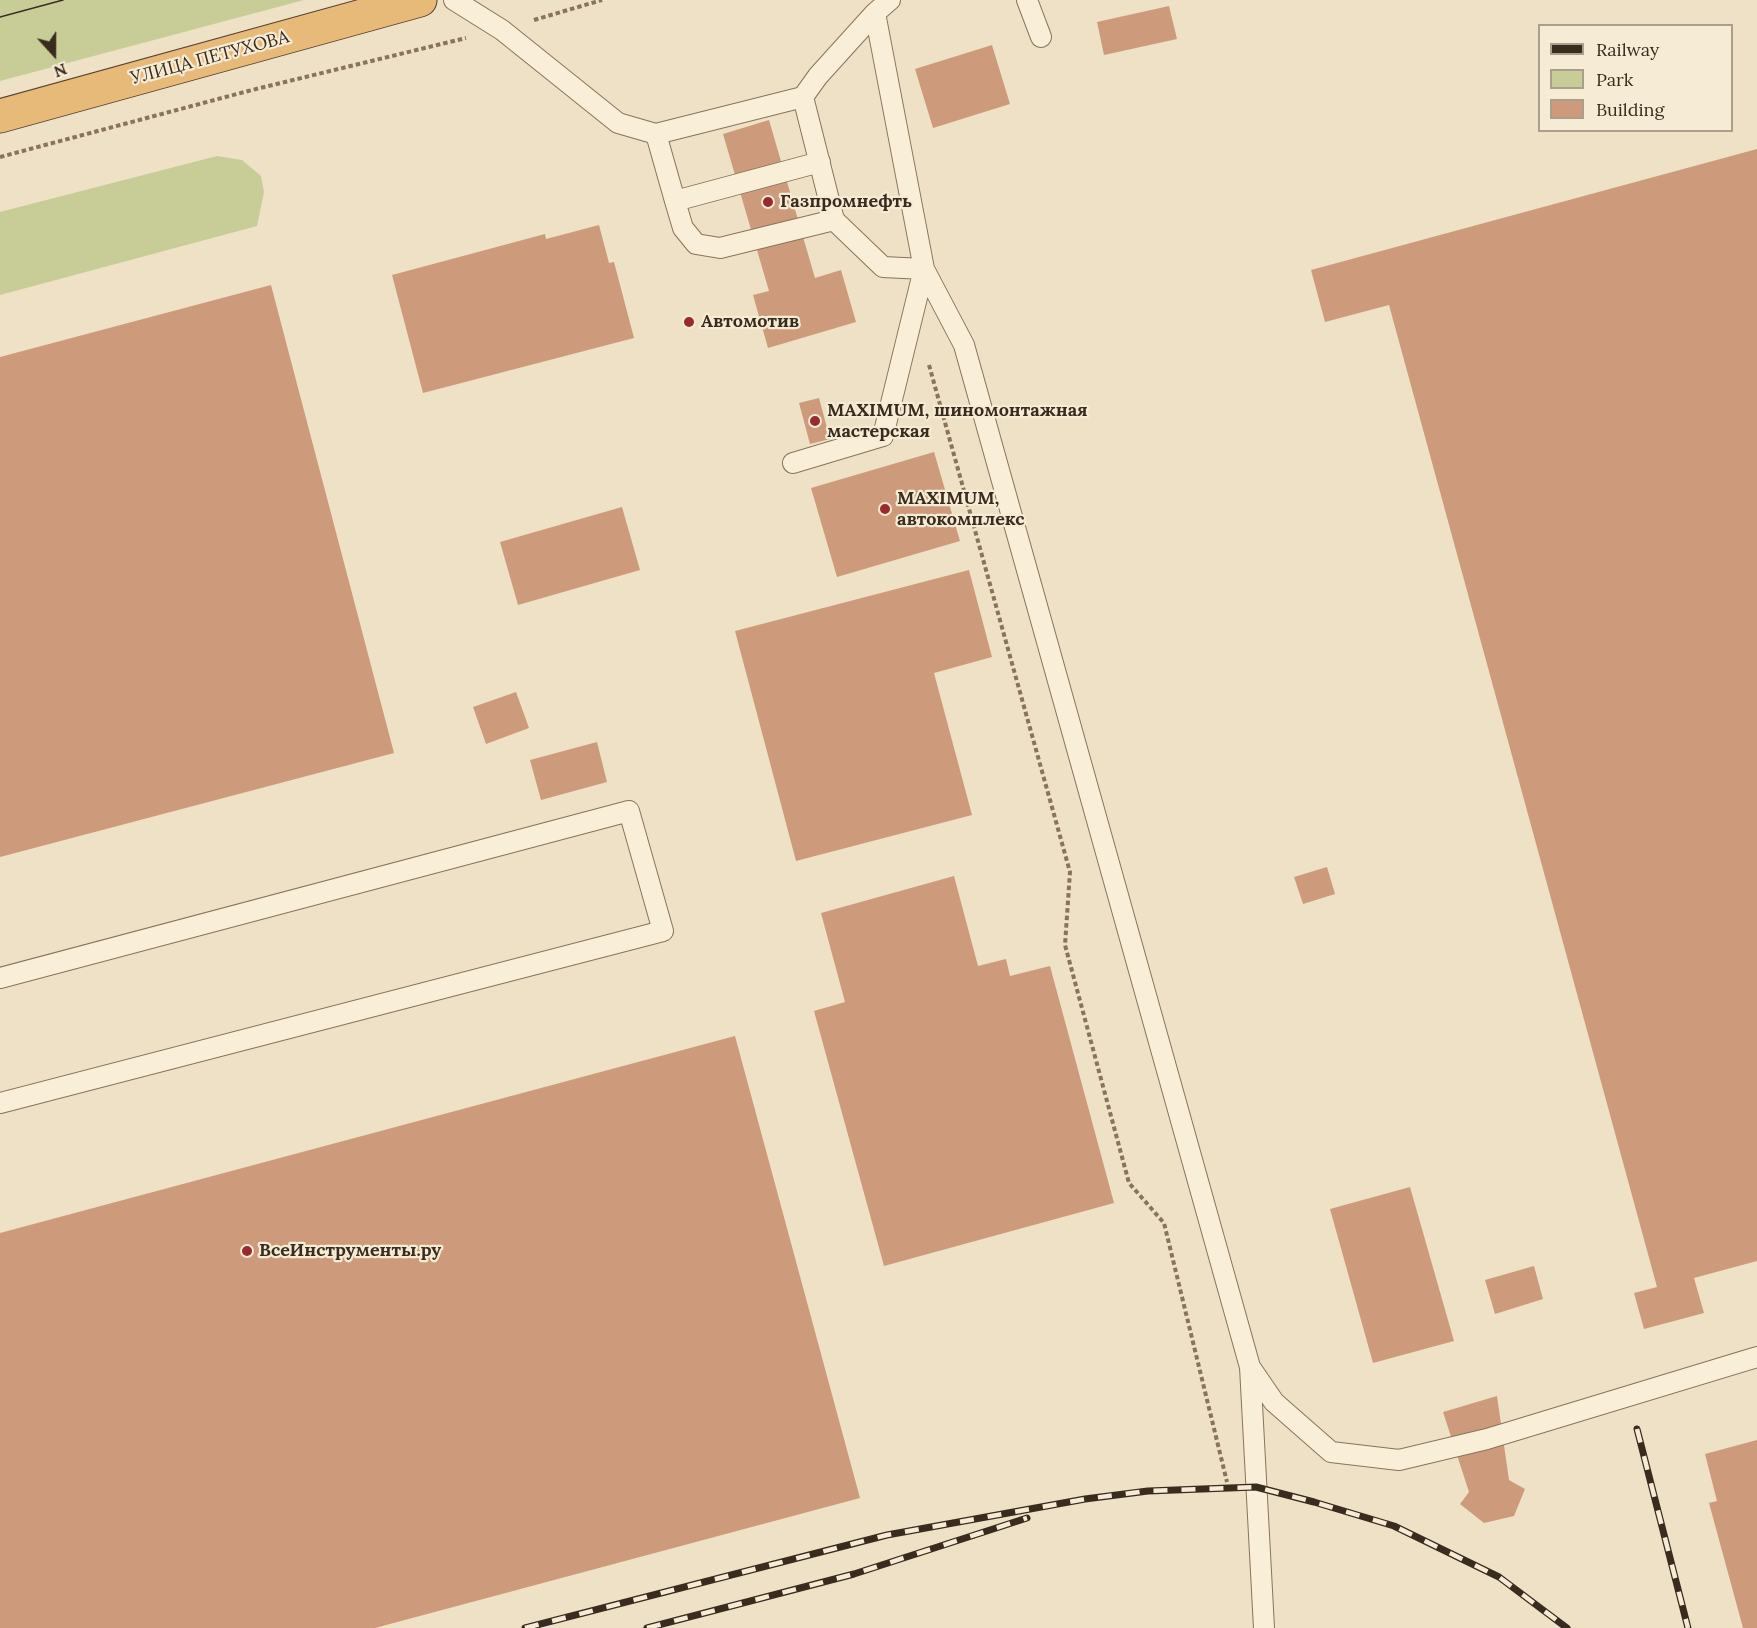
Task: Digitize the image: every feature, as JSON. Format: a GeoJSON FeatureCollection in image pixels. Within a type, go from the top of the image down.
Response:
{"type":"FeatureCollection","features":[{"type":"Feature","properties":{"kind":"highway","name":"УЛИЦА ПЕТУХОВА"},"geometry":{"type":"LineString","coordinates":[[0,116],[420,0]]}},
{"type":"Feature","properties":{"kind":"lane"},"geometry":{"type":"LineString","coordinates":[[454,0],[502,30],[618,123],[656,134],[803,97],[818,76],[882,6]]}},
{"type":"Feature","properties":{"kind":"lane"},"geometry":{"type":"LineString","coordinates":[[1027,0],[1041,37]]}},
{"type":"Feature","properties":{"kind":"lane"},"geometry":{"type":"LineString","coordinates":[[882,6],[924,269],[964,345],[1250,1367],[1264,1628]]}},
{"type":"Feature","properties":{"kind":"lane"},"geometry":{"type":"LineString","coordinates":[[803,97],[834,220],[883,267],[924,269]]}},
{"type":"Feature","properties":{"kind":"lane"},"geometry":{"type":"LineString","coordinates":[[656,134],[683,228],[696,244],[720,249],[834,220]]}},
{"type":"Feature","properties":{"kind":"lane"},"geometry":{"type":"LineString","coordinates":[[675,201],[820,162]]}},
{"type":"Feature","properties":{"kind":"lane"},"geometry":{"type":"LineString","coordinates":[[793,463],[883,436],[924,269]]}},
{"type":"Feature","properties":{"kind":"lane"},"geometry":{"type":"LineString","coordinates":[[0,978],[629,812],[663,931],[0,1103]]}},
{"type":"Feature","properties":{"kind":"lane"},"geometry":{"type":"LineString","coordinates":[[1250,1367],[1274,1402],[1331,1452],[1399,1460],[1487,1439],[1757,1357]]}},
{"type":"Feature","properties":{"kind":"path"},"geometry":{"type":"LineString","coordinates":[[0,157],[252,90],[502,30],[602,0]]}},
{"type":"Feature","properties":{"kind":"path"},"geometry":{"type":"LineString","coordinates":[[913,310],[1070,872],[1065,945],[1129,1183],[1164,1223],[1229,1487]]}},
{"type":"Feature","properties":{"kind":"green space"},"geometry":{"type":"Polygon","coordinates":[[[0,0],[304,0],[0,81],[0,0]]]}},
{"type":"Feature","properties":{"kind":"green space"},"geometry":{"type":"Polygon","coordinates":[[[217,156],[242,160],[261,176],[264,192],[257,226],[0,295],[0,212],[217,156]]]}},
{"type":"Feature","properties":{"kind":"building"},"geometry":{"type":"Polygon","coordinates":[[[1169,6],[1177,39],[1104,55],[1097,22],[1169,6]]]}},
{"type":"Feature","properties":{"kind":"building"},"geometry":{"type":"Polygon","coordinates":[[[992,45],[1010,104],[933,128],[915,69],[992,45]]]}},
{"type":"Feature","properties":{"kind":"building","name":"Газпромнефть"},"geometry":{"type":"Polygon","coordinates":[[[769,120],[815,278],[841,270],[856,322],[768,348],[753,295],[769,291],[723,134],[769,120]]]}},
{"type":"Feature","properties":{"kind":"building"},"geometry":{"type":"Polygon","coordinates":[[[1757,149],[1757,1261],[1694,1278],[1704,1313],[1644,1329],[1634,1293],[1657,1287],[1389,305],[1325,322],[1311,270],[1757,149]]]}},
{"type":"Feature","properties":{"kind":"building"},"geometry":{"type":"Polygon","coordinates":[[[599,225],[609,263],[614,262],[634,338],[423,393],[392,275],[545,234],[546,239],[599,225]]]}},
{"type":"Feature","properties":{"kind":"building"},"geometry":{"type":"Polygon","coordinates":[[[271,285],[394,753],[0,857],[0,357],[271,285]]]}},
{"type":"Feature","properties":{"kind":"building","name":"MAXIMUM, шиномонтажная мастерская"},"geometry":{"type":"Polygon","coordinates":[[[819,398],[830,439],[810,444],[799,403],[819,398]]]}},
{"type":"Feature","properties":{"kind":"building"},"geometry":{"type":"Polygon","coordinates":[[[934,452],[960,541],[837,577],[811,488],[934,452]]]}},
{"type":"Feature","properties":{"kind":"building"},"geometry":{"type":"Polygon","coordinates":[[[622,507],[640,570],[518,605],[500,542],[622,507]]]}},
{"type":"Feature","properties":{"kind":"building"},"geometry":{"type":"Polygon","coordinates":[[[969,570],[992,657],[934,673],[972,815],[796,861],[735,631],[969,570]]]}},
{"type":"Feature","properties":{"kind":"building"},"geometry":{"type":"Polygon","coordinates":[[[516,692],[529,728],[486,744],[473,707],[516,692]]]}},
{"type":"Feature","properties":{"kind":"building"},"geometry":{"type":"Polygon","coordinates":[[[597,742],[607,782],[541,800],[530,760],[597,742]]]}},
{"type":"Feature","properties":{"kind":"building"},"geometry":{"type":"Polygon","coordinates":[[[1327,867],[1335,894],[1303,904],[1294,877],[1327,867]]]}},
{"type":"Feature","properties":{"kind":"building"},"geometry":{"type":"Polygon","coordinates":[[[954,876],[978,966],[1006,959],[1010,976],[1050,966],[1114,1203],[884,1266],[814,1011],[845,1002],[821,913],[954,876]]]}},
{"type":"Feature","properties":{"kind":"building"},"geometry":{"type":"Polygon","coordinates":[[[735,1036],[860,1498],[375,1628],[0,1628],[0,1233],[735,1036]]]}},
{"type":"Feature","properties":{"kind":"building"},"geometry":{"type":"Polygon","coordinates":[[[1410,1187],[1454,1341],[1373,1363],[1330,1209],[1410,1187]]]}},
{"type":"Feature","properties":{"kind":"building"},"geometry":{"type":"Polygon","coordinates":[[[1534,1266],[1543,1299],[1495,1314],[1485,1280],[1534,1266]]]}},
{"type":"Feature","properties":{"kind":"building"},"geometry":{"type":"Polygon","coordinates":[[[1497,1396],[1509,1480],[1525,1489],[1514,1516],[1484,1523],[1460,1504],[1469,1492],[1443,1412],[1497,1396]]]}},
{"type":"Feature","properties":{"kind":"building"},"geometry":{"type":"Polygon","coordinates":[[[1757,1440],[1757,1628],[1743,1628],[1709,1503],[1717,1501],[1705,1454],[1757,1440]]]}},
{"type":"Feature","properties":{"kind":"tram line"},"geometry":{"type":"LineString","coordinates":[[0,17],[63,0]]}},
{"type":"Feature","properties":{"kind":"railway"},"geometry":{"type":"LineString","coordinates":[[1637,1429],[1688,1628]]}},
{"type":"Feature","properties":{"kind":"railway"},"geometry":{"type":"LineString","coordinates":[[525,1628],[887,1535],[1085,1499],[1148,1491],[1256,1487],[1394,1526],[1499,1577],[1567,1628]]}},
{"type":"Feature","properties":{"kind":"railway"},"geometry":{"type":"LineString","coordinates":[[647,1628],[854,1574],[1027,1518]]}},
{"type":"Feature","properties":{"kind":"place","name":"Газпромнефть"},"geometry":{"type":"Point","coordinates":[768,202]}},
{"type":"Feature","properties":{"kind":"place","name":"Автомотив"},"geometry":{"type":"Point","coordinates":[689,322]}},
{"type":"Feature","properties":{"kind":"place","name":"MAXIMUM, шиномонтажная мастерская"},"geometry":{"type":"Point","coordinates":[815,421]}},
{"type":"Feature","properties":{"kind":"place","name":"MAXIMUM, автокомплекс"},"geometry":{"type":"Point","coordinates":[885,509]}},
{"type":"Feature","properties":{"kind":"place","name":"ВсеИнструменты.ру"},"geometry":{"type":"Point","coordinates":[247,1251]}}]}
